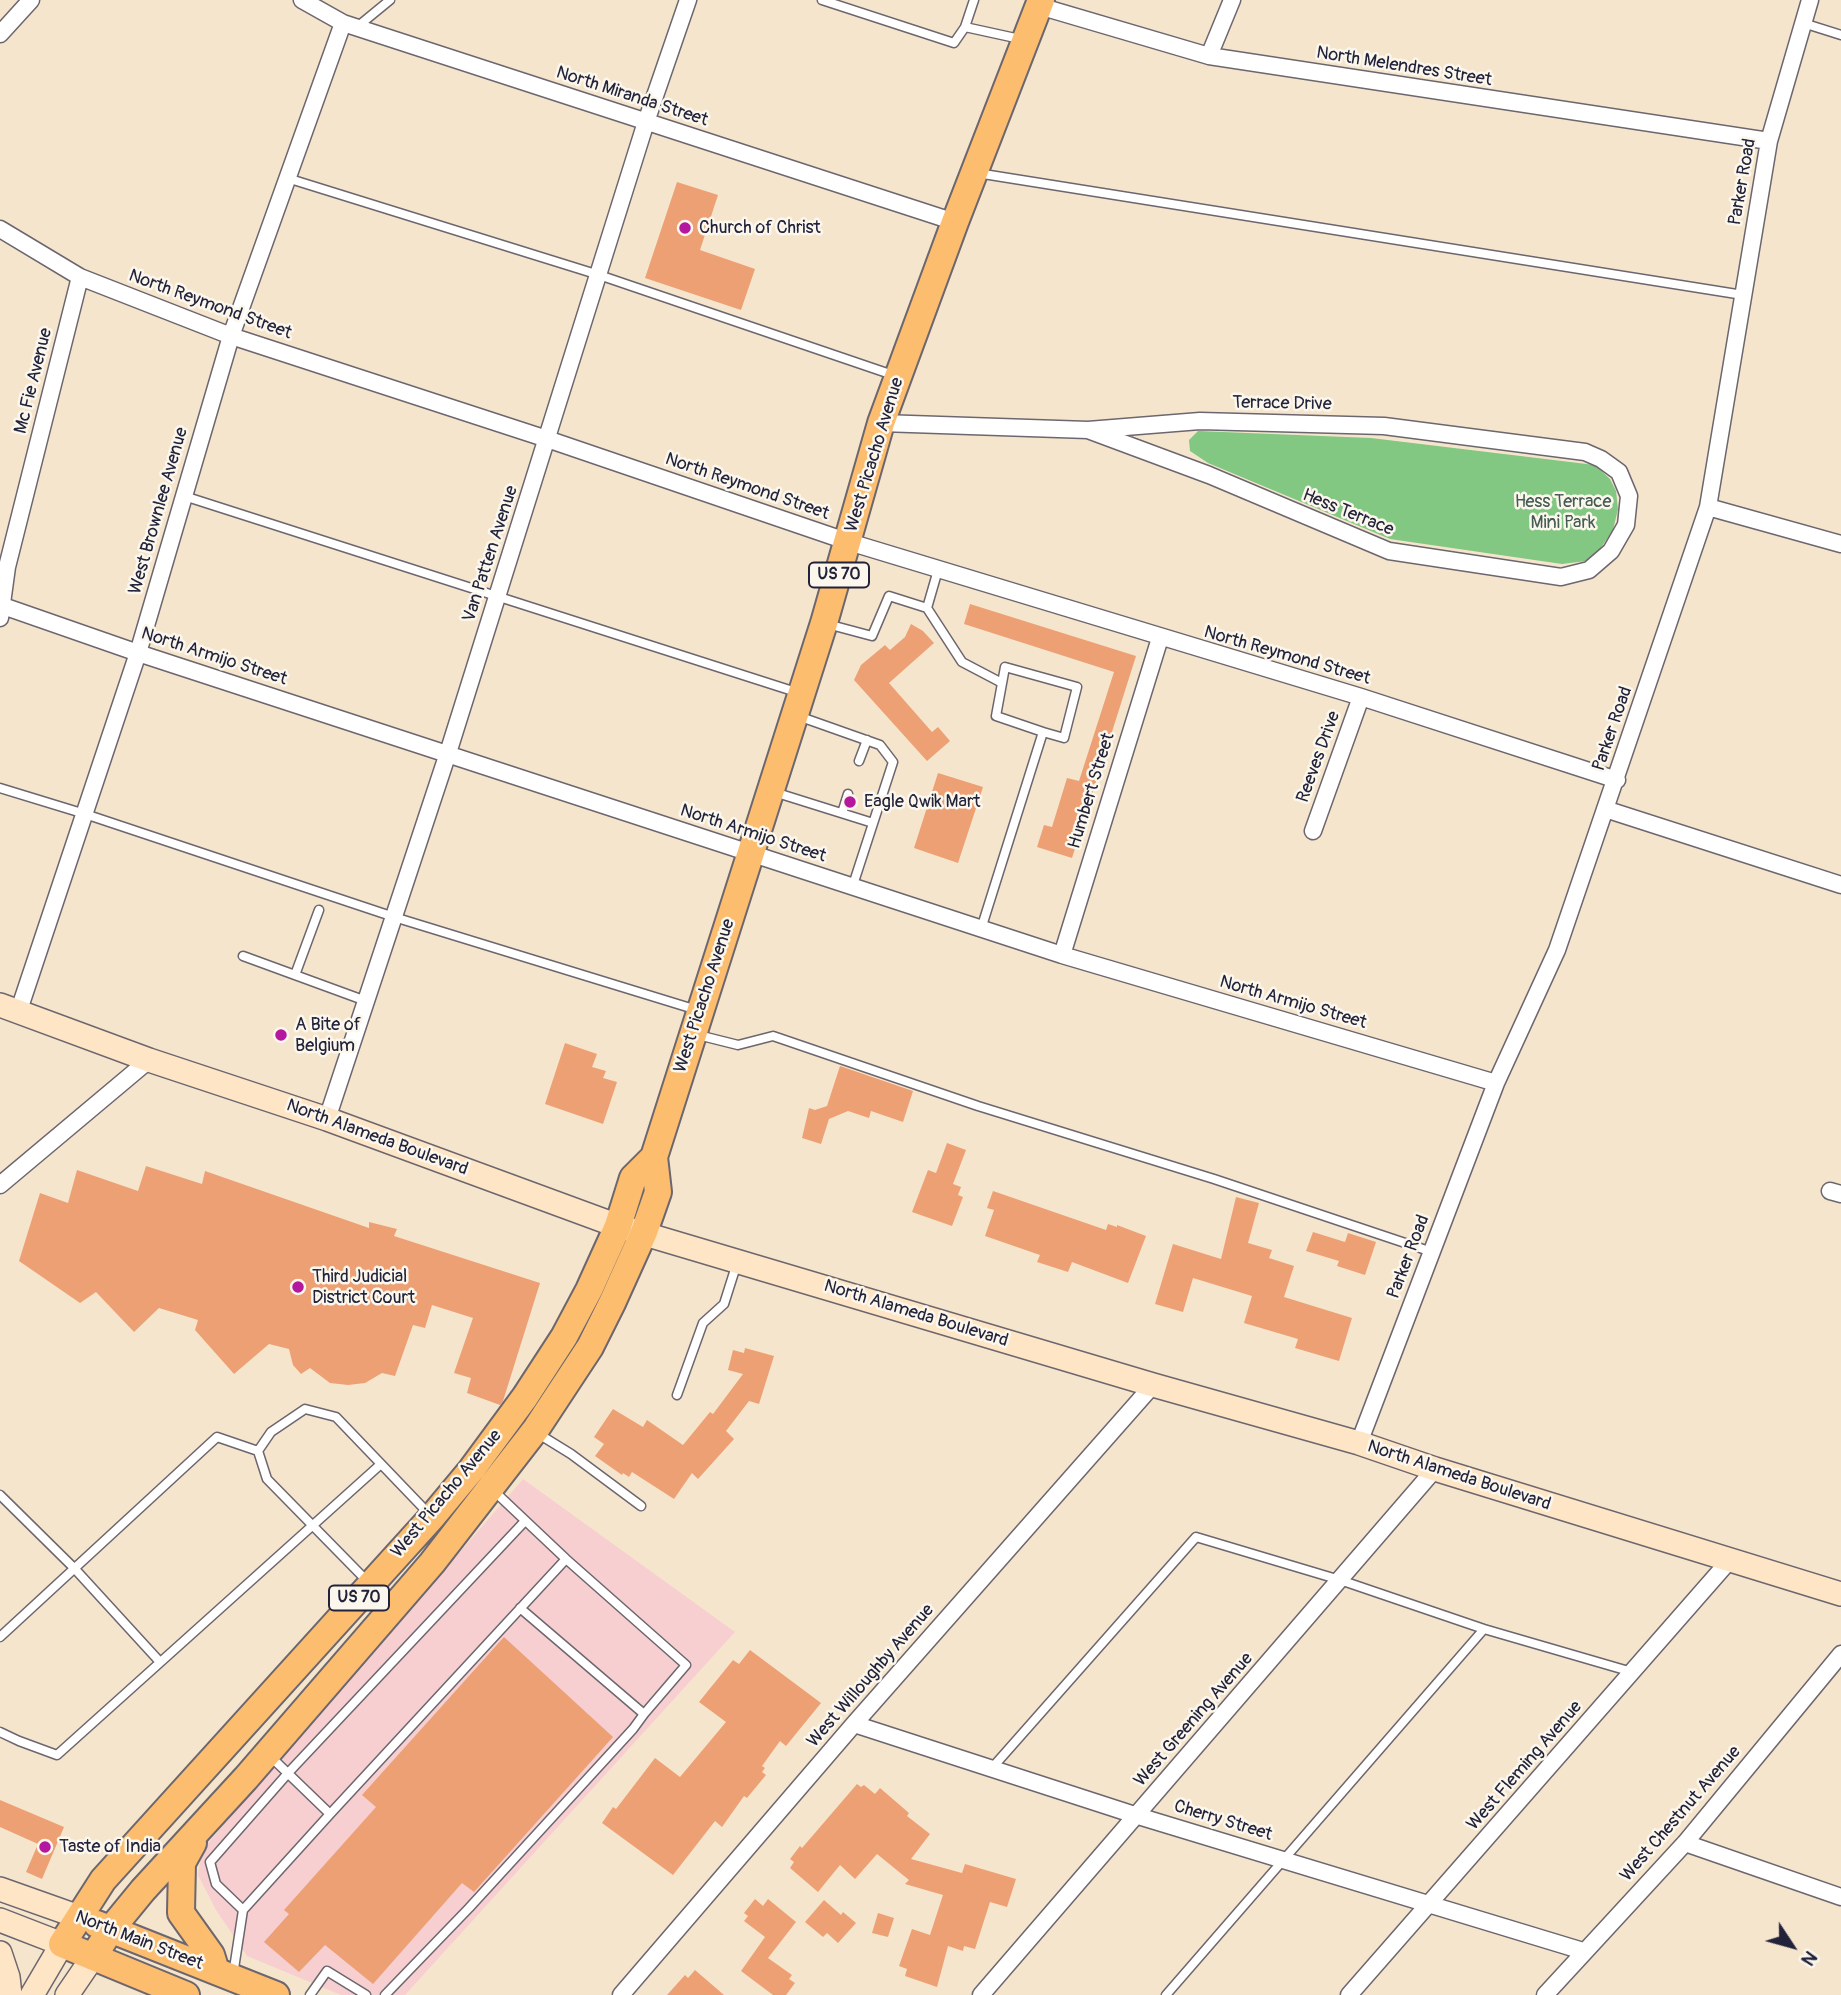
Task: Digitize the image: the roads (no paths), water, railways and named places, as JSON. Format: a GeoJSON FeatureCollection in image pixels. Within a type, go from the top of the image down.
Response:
{"type":"FeatureCollection","features":[{"type":"Feature","properties":{"kind":"main road","name":"West Picacho Avenue"},"geometry":{"type":"LineString","coordinates":[[93,1957],[111,1929],[205,1820],[268,1754],[432,1563],[534,1432],[590,1347],[612,1303],[644,1232],[658,1192],[654,1157],[824,623],[881,423],[1040,3]]}},
{"type":"Feature","properties":{"kind":"main road","name":"West Picacho Avenue"},"geometry":{"type":"LineString","coordinates":[[62,1944],[103,1880],[432,1517],[471,1469],[538,1377],[589,1290],[618,1226],[633,1178],[654,1157]]}},
{"type":"Feature","properties":{"kind":"main road"},"geometry":{"type":"LineString","coordinates":[[205,1820],[181,1863],[181,1913],[224,1974]]}},
{"type":"Feature","properties":{"kind":"main road","name":"North Main Street"},"geometry":{"type":"LineString","coordinates":[[79,1917],[276,1995]]}},
{"type":"Feature","properties":{"kind":"main road","name":"North Main Street"},"geometry":{"type":"LineString","coordinates":[[62,1944],[186,1995]]}},
{"type":"Feature","properties":{"kind":"street"},"geometry":{"type":"LineString","coordinates":[[0,34],[31,0]]}},
{"type":"Feature","properties":{"kind":"street","name":"North Miranda Street"},"geometry":{"type":"LineString","coordinates":[[302,0],[350,25],[955,222]]}},
{"type":"Feature","properties":{"kind":"street","name":"Van Patten Avenue"},"geometry":{"type":"LineString","coordinates":[[327,1119],[448,753],[646,122],[688,0]]}},
{"type":"Feature","properties":{"kind":"street"},"geometry":{"type":"LineString","coordinates":[[1209,56],[1233,0]]}},
{"type":"Feature","properties":{"kind":"street","name":"Parker Road"},"geometry":{"type":"LineString","coordinates":[[1359,1443],[1496,1083],[1557,950],[1708,507],[1769,141],[1810,0]]}},
{"type":"Feature","properties":{"kind":"street","name":"North Melendres Street"},"geometry":{"type":"LineString","coordinates":[[1040,3],[1209,56],[1769,141]]}},
{"type":"Feature","properties":{"kind":"street","name":"West Brownlee Avenue"},"geometry":{"type":"LineString","coordinates":[[9,1009],[85,814],[138,653],[231,335],[287,178],[350,25]]}},
{"type":"Feature","properties":{"kind":"street","name":"North Reymond Street"},"geometry":{"type":"LineString","coordinates":[[0,229],[80,276],[231,335],[849,542],[1361,697],[1616,780]]}},
{"type":"Feature","properties":{"kind":"street","name":"Mc Fie Avenue"},"geometry":{"type":"LineString","coordinates":[[1,612],[3,566],[80,276]]}},
{"type":"Feature","properties":{"kind":"street","name":"Terrace Drive"},"geometry":{"type":"LineString","coordinates":[[881,423],[1088,430],[1200,421],[1384,426],[1585,452],[1619,472],[1629,496],[1626,525]]}},
{"type":"Feature","properties":{"kind":"street","name":"Hess Terrace"},"geometry":{"type":"LineString","coordinates":[[1088,430],[1209,475],[1389,551],[1561,577],[1589,570],[1611,551],[1626,525]]}},
{"type":"Feature","properties":{"kind":"street"},"geometry":{"type":"LineString","coordinates":[[1708,507],[1841,544]]}},
{"type":"Feature","properties":{"kind":"street","name":"North Armijo Street"},"geometry":{"type":"LineString","coordinates":[[1,612],[138,653],[448,753],[1062,955],[1496,1083]]}},
{"type":"Feature","properties":{"kind":"street","name":"Humbert Street"},"geometry":{"type":"LineString","coordinates":[[1062,955],[1160,638]]}},
{"type":"Feature","properties":{"kind":"street","name":"Reeves Drive"},"geometry":{"type":"LineString","coordinates":[[1313,831],[1361,697]]}},
{"type":"Feature","properties":{"kind":"street"},"geometry":{"type":"LineString","coordinates":[[1605,809],[1841,885]]}},
{"type":"Feature","properties":{"kind":"street","name":"North Alameda Boulevard"},"geometry":{"type":"LineString","coordinates":[[9,1009],[149,1060],[327,1119],[618,1226],[1153,1385],[1359,1443],[1841,1594]]}},
{"type":"Feature","properties":{"kind":"street"},"geometry":{"type":"LineString","coordinates":[[0,1185],[149,1060]]}},
{"type":"Feature","properties":{"kind":"street","name":"West Willoughby Avenue"},"geometry":{"type":"LineString","coordinates":[[621,1995],[854,1724],[1153,1385]]}},
{"type":"Feature","properties":{"kind":"street","name":"West Greening Avenue"},"geometry":{"type":"LineString","coordinates":[[981,1995],[1435,1469]]}},
{"type":"Feature","properties":{"kind":"street","name":"West Fleming Avenue"},"geometry":{"type":"LineString","coordinates":[[1349,1995],[1729,1561]]}},
{"type":"Feature","properties":{"kind":"street","name":"West Chestnut Avenue"},"geometry":{"type":"LineString","coordinates":[[1545,1995],[1685,1843],[1841,1654]]}},
{"type":"Feature","properties":{"kind":"street","name":"Cherry Street"},"geometry":{"type":"LineString","coordinates":[[854,1724],[1138,1816],[1583,1951]]}},
{"type":"Feature","properties":{"kind":"street"},"geometry":{"type":"LineString","coordinates":[[1685,1843],[1841,1897]]}},
{"type":"Feature","properties":{"kind":"street","name":"North Main Street"},"geometry":{"type":"LineString","coordinates":[[0,1889],[79,1917]]}},
{"type":"Feature","properties":{"kind":"street","name":"North Main Street"},"geometry":{"type":"LineString","coordinates":[[0,1920],[62,1944]]}},
{"type":"Feature","properties":{"kind":"street","name":"West Picacho Avenue"},"geometry":{"type":"LineString","coordinates":[[33,1995],[62,1944]]}},
{"type":"Feature","properties":{"kind":"street"},"geometry":{"type":"LineString","coordinates":[[0,1954],[8,1977],[10,1995]]}},
{"type":"Feature","properties":{"kind":"street"},"geometry":{"type":"LineString","coordinates":[[67,1995],[93,1957]]}},
{"type":"Feature","properties":{"kind":"lane"},"geometry":{"type":"LineString","coordinates":[[350,25],[390,0]]}},
{"type":"Feature","properties":{"kind":"lane"},"geometry":{"type":"LineString","coordinates":[[822,0],[954,43],[965,27],[974,0]]}},
{"type":"Feature","properties":{"kind":"lane"},"geometry":{"type":"LineString","coordinates":[[1803,23],[1841,35]]}},
{"type":"Feature","properties":{"kind":"lane"},"geometry":{"type":"LineString","coordinates":[[965,27],[1024,40]]}},
{"type":"Feature","properties":{"kind":"lane"},"geometry":{"type":"LineString","coordinates":[[974,172],[1743,295]]}},
{"type":"Feature","properties":{"kind":"lane"},"geometry":{"type":"LineString","coordinates":[[287,178],[598,275],[898,377]]}},
{"type":"Feature","properties":{"kind":"lane"},"geometry":{"type":"LineString","coordinates":[[184,496],[498,596],[798,704],[880,745],[893,762],[852,888]]}},
{"type":"Feature","properties":{"kind":"lane"},"geometry":{"type":"LineString","coordinates":[[927,608],[938,570]]}},
{"type":"Feature","properties":{"kind":"lane"},"geometry":{"type":"LineString","coordinates":[[824,623],[872,636],[889,596],[927,608],[962,662],[1002,683]]}},
{"type":"Feature","properties":{"kind":"lane"},"geometry":{"type":"LineString","coordinates":[[1005,667],[1077,687],[1064,738],[1043,732],[996,716],[1005,667]]}},
{"type":"Feature","properties":{"kind":"lane"},"geometry":{"type":"LineString","coordinates":[[981,929],[1043,732]]}},
{"type":"Feature","properties":{"kind":"lane"},"geometry":{"type":"LineString","coordinates":[[859,761],[867,740]]}},
{"type":"Feature","properties":{"kind":"lane"},"geometry":{"type":"LineString","coordinates":[[0,788],[394,917],[696,1022],[738,1045],[773,1037],[1432,1252]]}},
{"type":"Feature","properties":{"kind":"lane"},"geometry":{"type":"LineString","coordinates":[[771,791],[873,823]]}},
{"type":"Feature","properties":{"kind":"lane"},"geometry":{"type":"LineString","coordinates":[[842,813],[848,794]]}},
{"type":"Feature","properties":{"kind":"lane"},"geometry":{"type":"LineString","coordinates":[[295,975],[318,910]]}},
{"type":"Feature","properties":{"kind":"lane"},"geometry":{"type":"LineString","coordinates":[[243,956],[366,1001]]}},
{"type":"Feature","properties":{"kind":"lane"},"geometry":{"type":"LineString","coordinates":[[677,1395],[703,1323],[724,1304],[738,1260]]}},
{"type":"Feature","properties":{"kind":"lane"},"geometry":{"type":"LineString","coordinates":[[258,1451],[271,1432],[305,1409],[336,1417],[432,1517]]}},
{"type":"Feature","properties":{"kind":"lane"},"geometry":{"type":"LineString","coordinates":[[534,1432],[570,1454],[641,1506]]}},
{"type":"Feature","properties":{"kind":"lane"},"geometry":{"type":"LineString","coordinates":[[0,1637],[216,1437],[258,1451]]}},
{"type":"Feature","properties":{"kind":"lane"},"geometry":{"type":"LineString","coordinates":[[258,1451],[267,1479],[371,1585]]}},
{"type":"Feature","properties":{"kind":"lane"},"geometry":{"type":"LineString","coordinates":[[0,1732],[57,1755],[381,1464]]}},
{"type":"Feature","properties":{"kind":"lane"},"geometry":{"type":"LineString","coordinates":[[386,1995],[633,1729],[686,1665],[566,1559],[491,1488]]}},
{"type":"Feature","properties":{"kind":"lane"},"geometry":{"type":"LineString","coordinates":[[0,1495],[74,1568],[160,1662]]}},
{"type":"Feature","properties":{"kind":"lane"},"geometry":{"type":"LineString","coordinates":[[243,1910],[216,1884],[210,1862],[289,1772],[525,1521]]}},
{"type":"Feature","properties":{"kind":"lane"},"geometry":{"type":"LineString","coordinates":[[992,1769],[1196,1537],[1340,1580],[1484,1629],[1632,1672]]}},
{"type":"Feature","properties":{"kind":"lane"},"geometry":{"type":"LineString","coordinates":[[224,1974],[243,1910],[566,1559]]}},
{"type":"Feature","properties":{"kind":"lane"},"geometry":{"type":"LineString","coordinates":[[520,1608],[643,1714]]}},
{"type":"Feature","properties":{"kind":"lane"},"geometry":{"type":"LineString","coordinates":[[1166,1995],[1484,1629]]}},
{"type":"Feature","properties":{"kind":"lane"},"geometry":{"type":"LineString","coordinates":[[268,1754],[330,1814]]}},
{"type":"Feature","properties":{"kind":"lane"},"geometry":{"type":"LineString","coordinates":[[310,1995],[327,1971],[366,1995]]}},
{"type":"Feature","properties":{"kind":"place","name":"Church of Christ"},"geometry":{"type":"Point","coordinates":[685,228]}},
{"type":"Feature","properties":{"kind":"place","name":"Eagle Qwik Mart"},"geometry":{"type":"Point","coordinates":[850,802]}},
{"type":"Feature","properties":{"kind":"place","name":"A Bite of Belgium"},"geometry":{"type":"Point","coordinates":[281,1035]}},
{"type":"Feature","properties":{"kind":"place","name":"Third Judicial District Court"},"geometry":{"type":"Point","coordinates":[298,1287]}},
{"type":"Feature","properties":{"kind":"place","name":"Taste of India"},"geometry":{"type":"Point","coordinates":[45,1847]}},
{"type":"Feature","properties":{"kind":"park label","name":"Hess Terrace Mini Park"},"geometry":{"type":"Point","coordinates":[1563,512]}}]}
